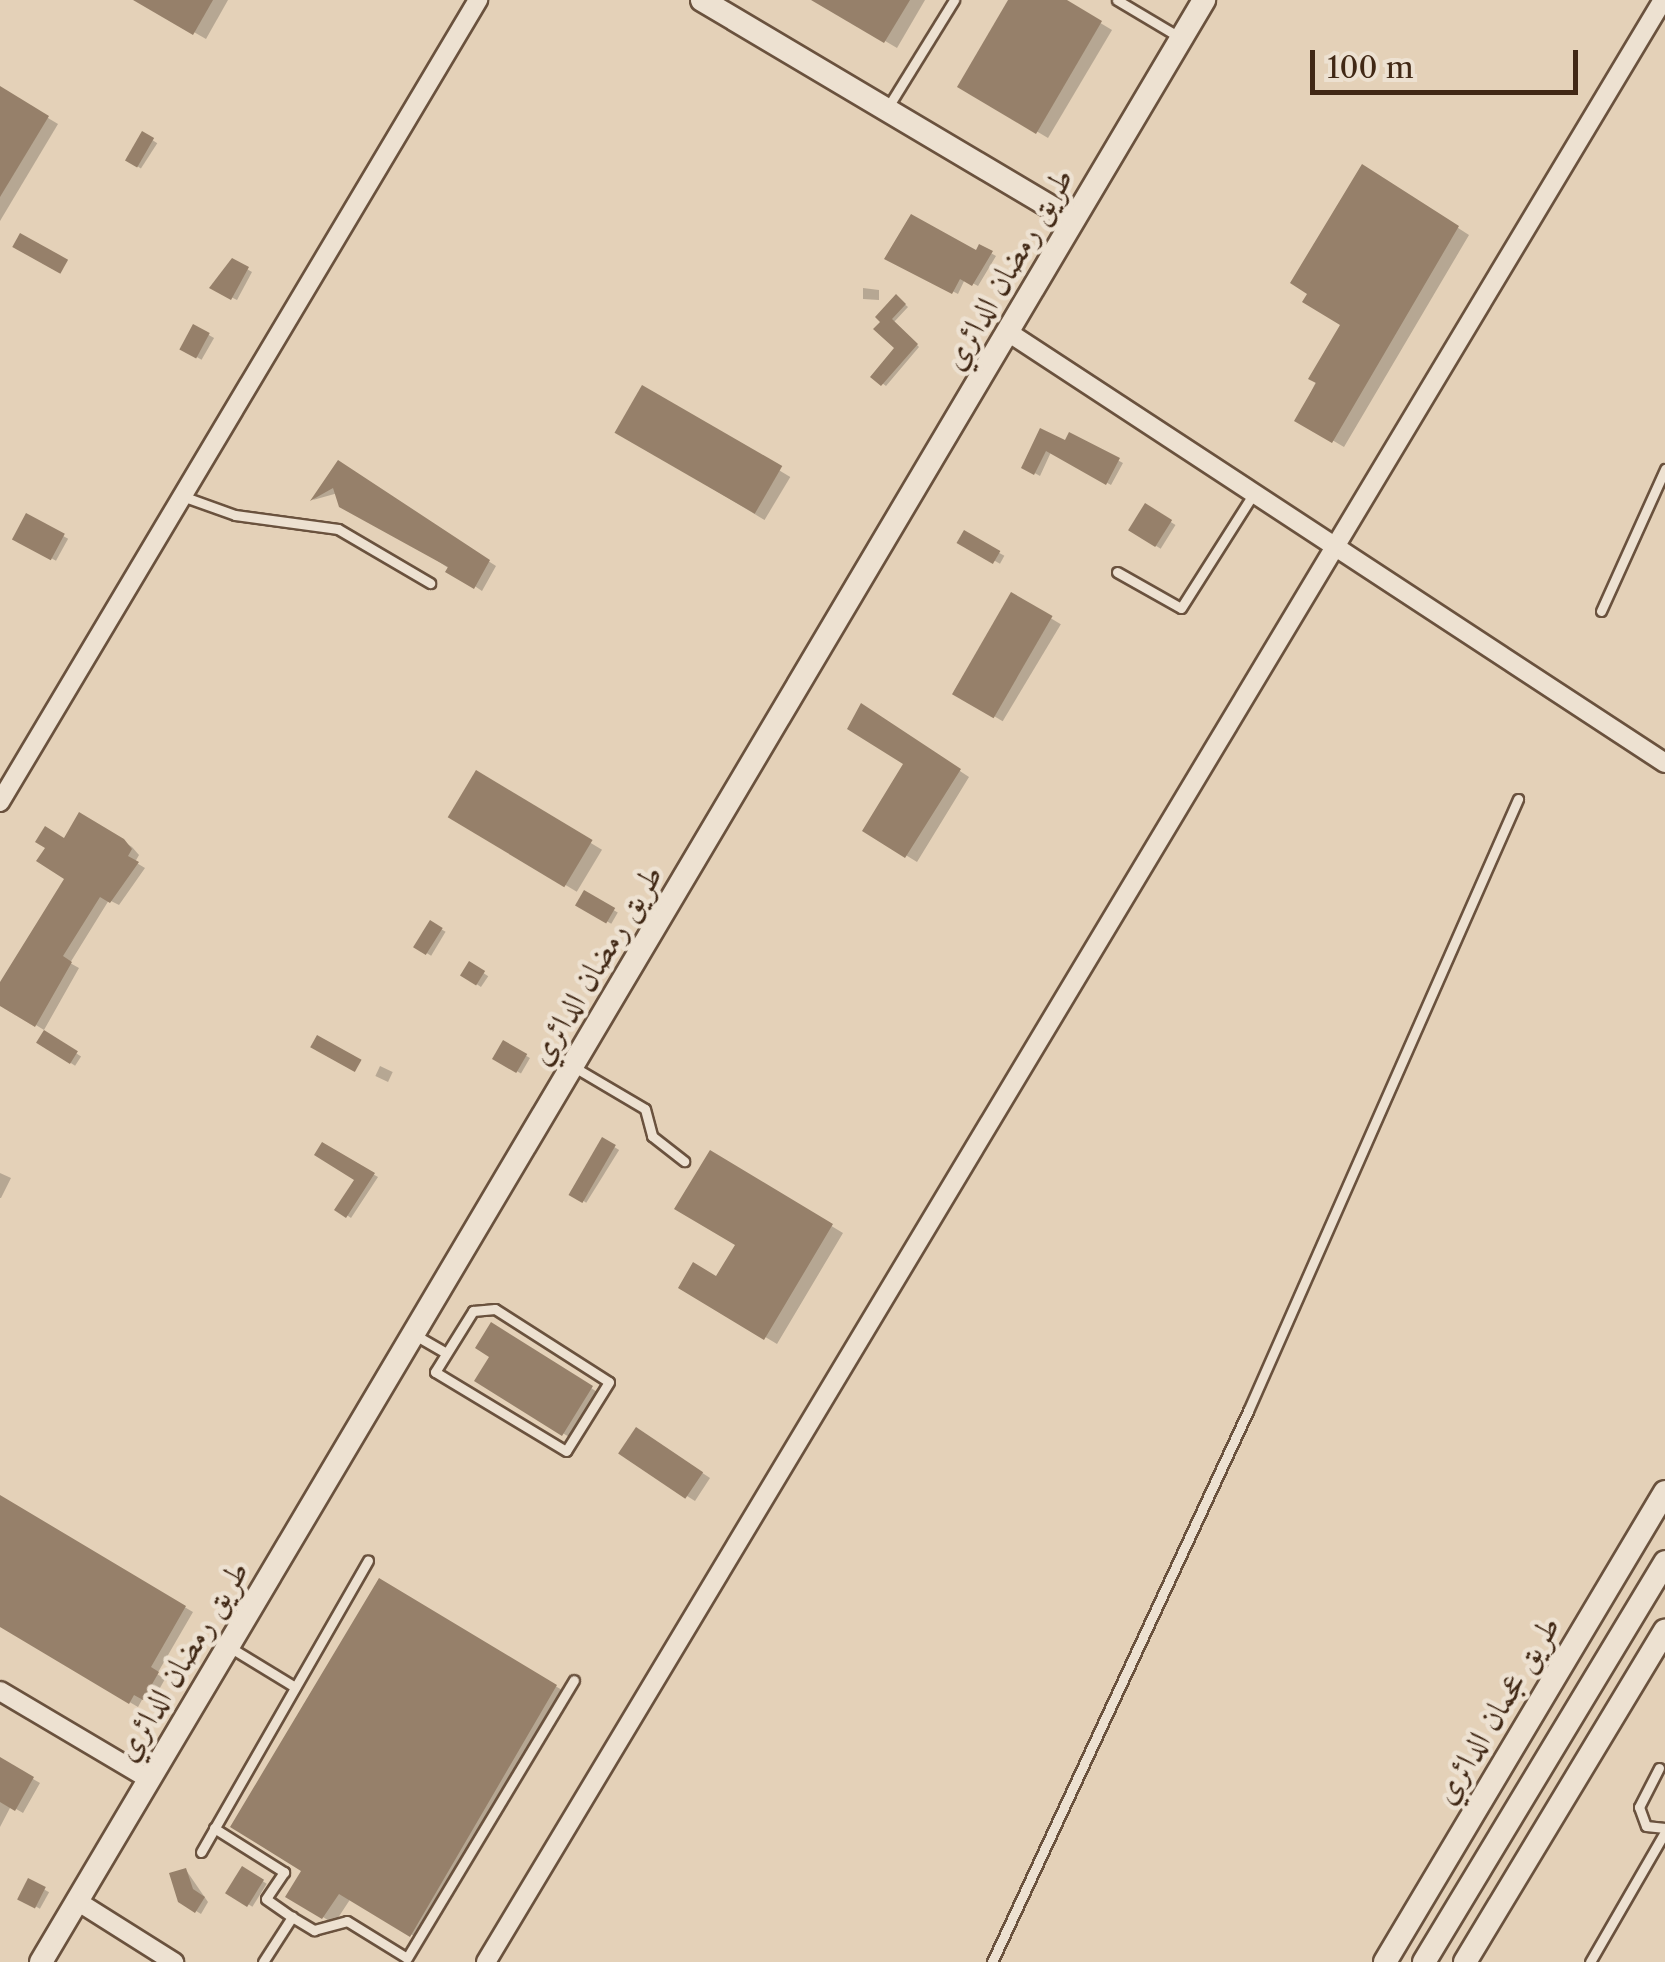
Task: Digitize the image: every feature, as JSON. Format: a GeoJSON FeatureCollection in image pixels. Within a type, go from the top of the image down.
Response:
{"type":"FeatureCollection","features":[{"type":"Feature","properties":{"kind":"street"},"geometry":{"type":"LineString","coordinates":[[0,802],[478,0]]}},
{"type":"Feature","properties":{"kind":"street"},"geometry":{"type":"LineString","coordinates":[[702,0],[736,8],[887,110],[1072,220]]}},
{"type":"Feature","properties":{"kind":"street","name":"طريق رمضان الدائري"},"geometry":{"type":"LineString","coordinates":[[41,1962],[1010,334],[1072,220],[1204,0]]}},
{"type":"Feature","properties":{"kind":"street"},"geometry":{"type":"LineString","coordinates":[[486,1962],[1663,0]]}},
{"type":"Feature","properties":{"kind":"street"},"geometry":{"type":"LineString","coordinates":[[1010,334],[1256,491],[1665,762]]}},
{"type":"Feature","properties":{"kind":"street","name":"طريق عجمان الدائري"},"geometry":{"type":"LineString","coordinates":[[1384,1962],[1665,1492]]}},
{"type":"Feature","properties":{"kind":"street","name":"طريق عجمان الدائري"},"geometry":{"type":"LineString","coordinates":[[1424,1962],[1665,1562]]}},
{"type":"Feature","properties":{"kind":"street"},"geometry":{"type":"LineString","coordinates":[[1465,1962],[1665,1631]]}},
{"type":"Feature","properties":{"kind":"street"},"geometry":{"type":"LineString","coordinates":[[0,1691],[150,1780]]}},
{"type":"Feature","properties":{"kind":"street"},"geometry":{"type":"LineString","coordinates":[[77,1901],[174,1962]]}},
{"type":"Feature","properties":{"kind":"lane"},"geometry":{"type":"LineString","coordinates":[[887,110],[954,0]]}},
{"type":"Feature","properties":{"kind":"lane"},"geometry":{"type":"LineString","coordinates":[[1117,0],[1181,38]]}},
{"type":"Feature","properties":{"kind":"lane"},"geometry":{"type":"LineString","coordinates":[[1602,611],[1665,469]]}},
{"type":"Feature","properties":{"kind":"lane"},"geometry":{"type":"LineString","coordinates":[[1118,572],[1181,608],[1256,491]]}},
{"type":"Feature","properties":{"kind":"lane"},"geometry":{"type":"LineString","coordinates":[[182,496],[235,515],[338,529],[430,583]]}},
{"type":"Feature","properties":{"kind":"lane"},"geometry":{"type":"LineString","coordinates":[[992,1962],[1248,1411],[1518,799]]}},
{"type":"Feature","properties":{"kind":"lane"},"geometry":{"type":"LineString","coordinates":[[574,1067],[645,1108],[652,1136],[684,1161]]}},
{"type":"Feature","properties":{"kind":"lane"},"geometry":{"type":"LineString","coordinates":[[495,1310],[609,1382],[566,1451],[435,1372],[446,1354],[473,1311],[495,1310]]}},
{"type":"Feature","properties":{"kind":"lane"},"geometry":{"type":"LineString","coordinates":[[412,1334],[446,1354]]}},
{"type":"Feature","properties":{"kind":"lane"},"geometry":{"type":"LineString","coordinates":[[201,1852],[368,1560]]}},
{"type":"Feature","properties":{"kind":"lane"},"geometry":{"type":"LineString","coordinates":[[228,1647],[295,1687]]}},
{"type":"Feature","properties":{"kind":"lane"},"geometry":{"type":"LineString","coordinates":[[214,1828],[284,1872],[266,1899],[292,1917],[314,1930],[347,1921],[408,1958],[574,1680]]}},
{"type":"Feature","properties":{"kind":"lane"},"geometry":{"type":"LineString","coordinates":[[1590,1962],[1665,1830],[1646,1826],[1639,1806],[1659,1768]]}},
{"type":"Feature","properties":{"kind":"lane"},"geometry":{"type":"LineString","coordinates":[[263,1962],[292,1917]]}},
{"type":"Feature","properties":{"kind":"building"},"geometry":{"type":"Polygon","coordinates":[[[133,0],[213,0],[193,35],[133,0]]]}},
{"type":"Feature","properties":{"kind":"building"},"geometry":{"type":"Polygon","coordinates":[[[811,0],[910,0],[884,43],[811,0]]]}},
{"type":"Feature","properties":{"kind":"building"},"geometry":{"type":"Polygon","coordinates":[[[1008,0],[1067,0],[1102,21],[1036,134],[957,87],[1008,0]]]}},
{"type":"Feature","properties":{"kind":"building"},"geometry":{"type":"Polygon","coordinates":[[[0,86],[49,116],[0,197],[0,86]]]}},
{"type":"Feature","properties":{"kind":"building"},"geometry":{"type":"Polygon","coordinates":[[[142,131],[154,138],[137,167],[125,160],[142,131]]]}},
{"type":"Feature","properties":{"kind":"building"},"geometry":{"type":"Polygon","coordinates":[[[1362,164],[1459,226],[1332,443],[1294,421],[1316,383],[1308,379],[1340,325],[1302,302],[1307,294],[1290,283],[1362,164]]]}},
{"type":"Feature","properties":{"kind":"building"},"geometry":{"type":"Polygon","coordinates":[[[911,214],[976,250],[979,244],[993,251],[972,286],[960,279],[952,294],[884,259],[911,214]]]}},
{"type":"Feature","properties":{"kind":"building"},"geometry":{"type":"Polygon","coordinates":[[[20,233],[68,260],[60,274],[12,247],[20,233]]]}},
{"type":"Feature","properties":{"kind":"building"},"geometry":{"type":"Polygon","coordinates":[[[232,258],[249,267],[231,300],[209,288],[232,258]]]}},
{"type":"Feature","properties":{"kind":"building"},"geometry":{"type":"Polygon","coordinates":[[[896,294],[906,304],[892,319],[918,344],[881,386],[870,377],[894,348],[873,329],[880,322],[875,317],[896,294]]]}},
{"type":"Feature","properties":{"kind":"building"},"geometry":{"type":"Polygon","coordinates":[[[193,324],[210,333],[196,359],[179,350],[193,324]]]}},
{"type":"Feature","properties":{"kind":"building"},"geometry":{"type":"Polygon","coordinates":[[[642,385],[782,466],[755,514],[614,433],[642,385]]]}},
{"type":"Feature","properties":{"kind":"building"},"geometry":{"type":"Polygon","coordinates":[[[1040,428],[1065,440],[1069,432],[1120,458],[1106,485],[1046,451],[1034,475],[1021,468],[1040,428]]]}},
{"type":"Feature","properties":{"kind":"building"},"geometry":{"type":"Polygon","coordinates":[[[338,460],[490,560],[474,589],[445,572],[448,567],[339,507],[333,488],[310,501],[338,460]]]}},
{"type":"Feature","properties":{"kind":"building"},"geometry":{"type":"Polygon","coordinates":[[[1145,503],[1172,520],[1155,547],[1128,530],[1145,503]]]}},
{"type":"Feature","properties":{"kind":"building"},"geometry":{"type":"Polygon","coordinates":[[[26,513],[65,534],[51,560],[12,539],[26,513]]]}},
{"type":"Feature","properties":{"kind":"building"},"geometry":{"type":"Polygon","coordinates":[[[964,530],[1000,551],[993,564],[956,543],[964,530]]]}},
{"type":"Feature","properties":{"kind":"building"},"geometry":{"type":"Polygon","coordinates":[[[1011,592],[1053,616],[994,718],[952,694],[1011,592]]]}},
{"type":"Feature","properties":{"kind":"building"},"geometry":{"type":"Polygon","coordinates":[[[861,703],[961,769],[905,858],[862,831],[903,764],[847,729],[861,703]]]}},
{"type":"Feature","properties":{"kind":"building"},"geometry":{"type":"Polygon","coordinates":[[[476,770],[593,840],[564,887],[448,817],[476,770]]]}},
{"type":"Feature","properties":{"kind":"building"},"geometry":{"type":"Polygon","coordinates":[[[79,812],[124,839],[132,849],[128,856],[139,862],[110,903],[100,897],[63,956],[72,962],[35,1027],[0,1006],[0,982],[64,879],[36,861],[45,848],[35,842],[45,826],[64,838],[79,812]]]}},
{"type":"Feature","properties":{"kind":"building"},"geometry":{"type":"Polygon","coordinates":[[[584,890],[615,908],[606,924],[575,906],[584,890]]]}},
{"type":"Feature","properties":{"kind":"building"},"geometry":{"type":"Polygon","coordinates":[[[430,920],[443,928],[426,955],[413,947],[430,920]]]}},
{"type":"Feature","properties":{"kind":"building"},"geometry":{"type":"Polygon","coordinates":[[[469,961],[485,971],[476,985],[460,975],[469,961]]]}},
{"type":"Feature","properties":{"kind":"building"},"geometry":{"type":"Polygon","coordinates":[[[44,1030],[78,1051],[70,1064],[36,1043],[44,1030]]]}},
{"type":"Feature","properties":{"kind":"building"},"geometry":{"type":"Polygon","coordinates":[[[317,1035],[362,1060],[355,1072],[310,1047],[317,1035]]]}},
{"type":"Feature","properties":{"kind":"building"},"geometry":{"type":"Polygon","coordinates":[[[503,1040],[527,1054],[516,1073],[492,1059],[503,1040]]]}},
{"type":"Feature","properties":{"kind":"building"},"geometry":{"type":"Polygon","coordinates":[[[602,1137],[616,1145],[582,1203],[568,1195],[602,1137]]]}},
{"type":"Feature","properties":{"kind":"building"},"geometry":{"type":"Polygon","coordinates":[[[322,1142],[375,1173],[346,1218],[334,1210],[354,1180],[314,1155],[322,1142]]]}},
{"type":"Feature","properties":{"kind":"building"},"geometry":{"type":"Polygon","coordinates":[[[710,1150],[833,1224],[764,1340],[678,1288],[693,1262],[716,1276],[735,1245],[674,1209],[710,1150]]]}},
{"type":"Feature","properties":{"kind":"building"},"geometry":{"type":"Polygon","coordinates":[[[491,1322],[593,1386],[562,1436],[474,1381],[489,1357],[475,1348],[491,1322]]]}},
{"type":"Feature","properties":{"kind":"building"},"geometry":{"type":"Polygon","coordinates":[[[636,1427],[703,1472],[685,1499],[618,1454],[636,1427]]]}},
{"type":"Feature","properties":{"kind":"building"},"geometry":{"type":"Polygon","coordinates":[[[0,1495],[186,1606],[151,1667],[159,1672],[143,1700],[134,1695],[129,1704],[0,1627],[0,1495]]]}},
{"type":"Feature","properties":{"kind":"building"},"geometry":{"type":"Polygon","coordinates":[[[379,1578],[557,1685],[410,1937],[339,1894],[322,1919],[285,1897],[301,1871],[230,1827],[379,1578]]]}},
{"type":"Feature","properties":{"kind":"building"},"geometry":{"type":"Polygon","coordinates":[[[0,1757],[34,1777],[15,1811],[0,1802],[0,1757]]]}},
{"type":"Feature","properties":{"kind":"building"},"geometry":{"type":"Polygon","coordinates":[[[242,1866],[264,1880],[247,1907],[225,1893],[242,1866]]]}},
{"type":"Feature","properties":{"kind":"building"},"geometry":{"type":"Polygon","coordinates":[[[186,1868],[193,1889],[205,1897],[195,1913],[178,1902],[169,1873],[186,1868]]]}},
{"type":"Feature","properties":{"kind":"building"},"geometry":{"type":"Polygon","coordinates":[[[28,1878],[46,1887],[35,1908],[17,1899],[28,1878]]]}}]}
